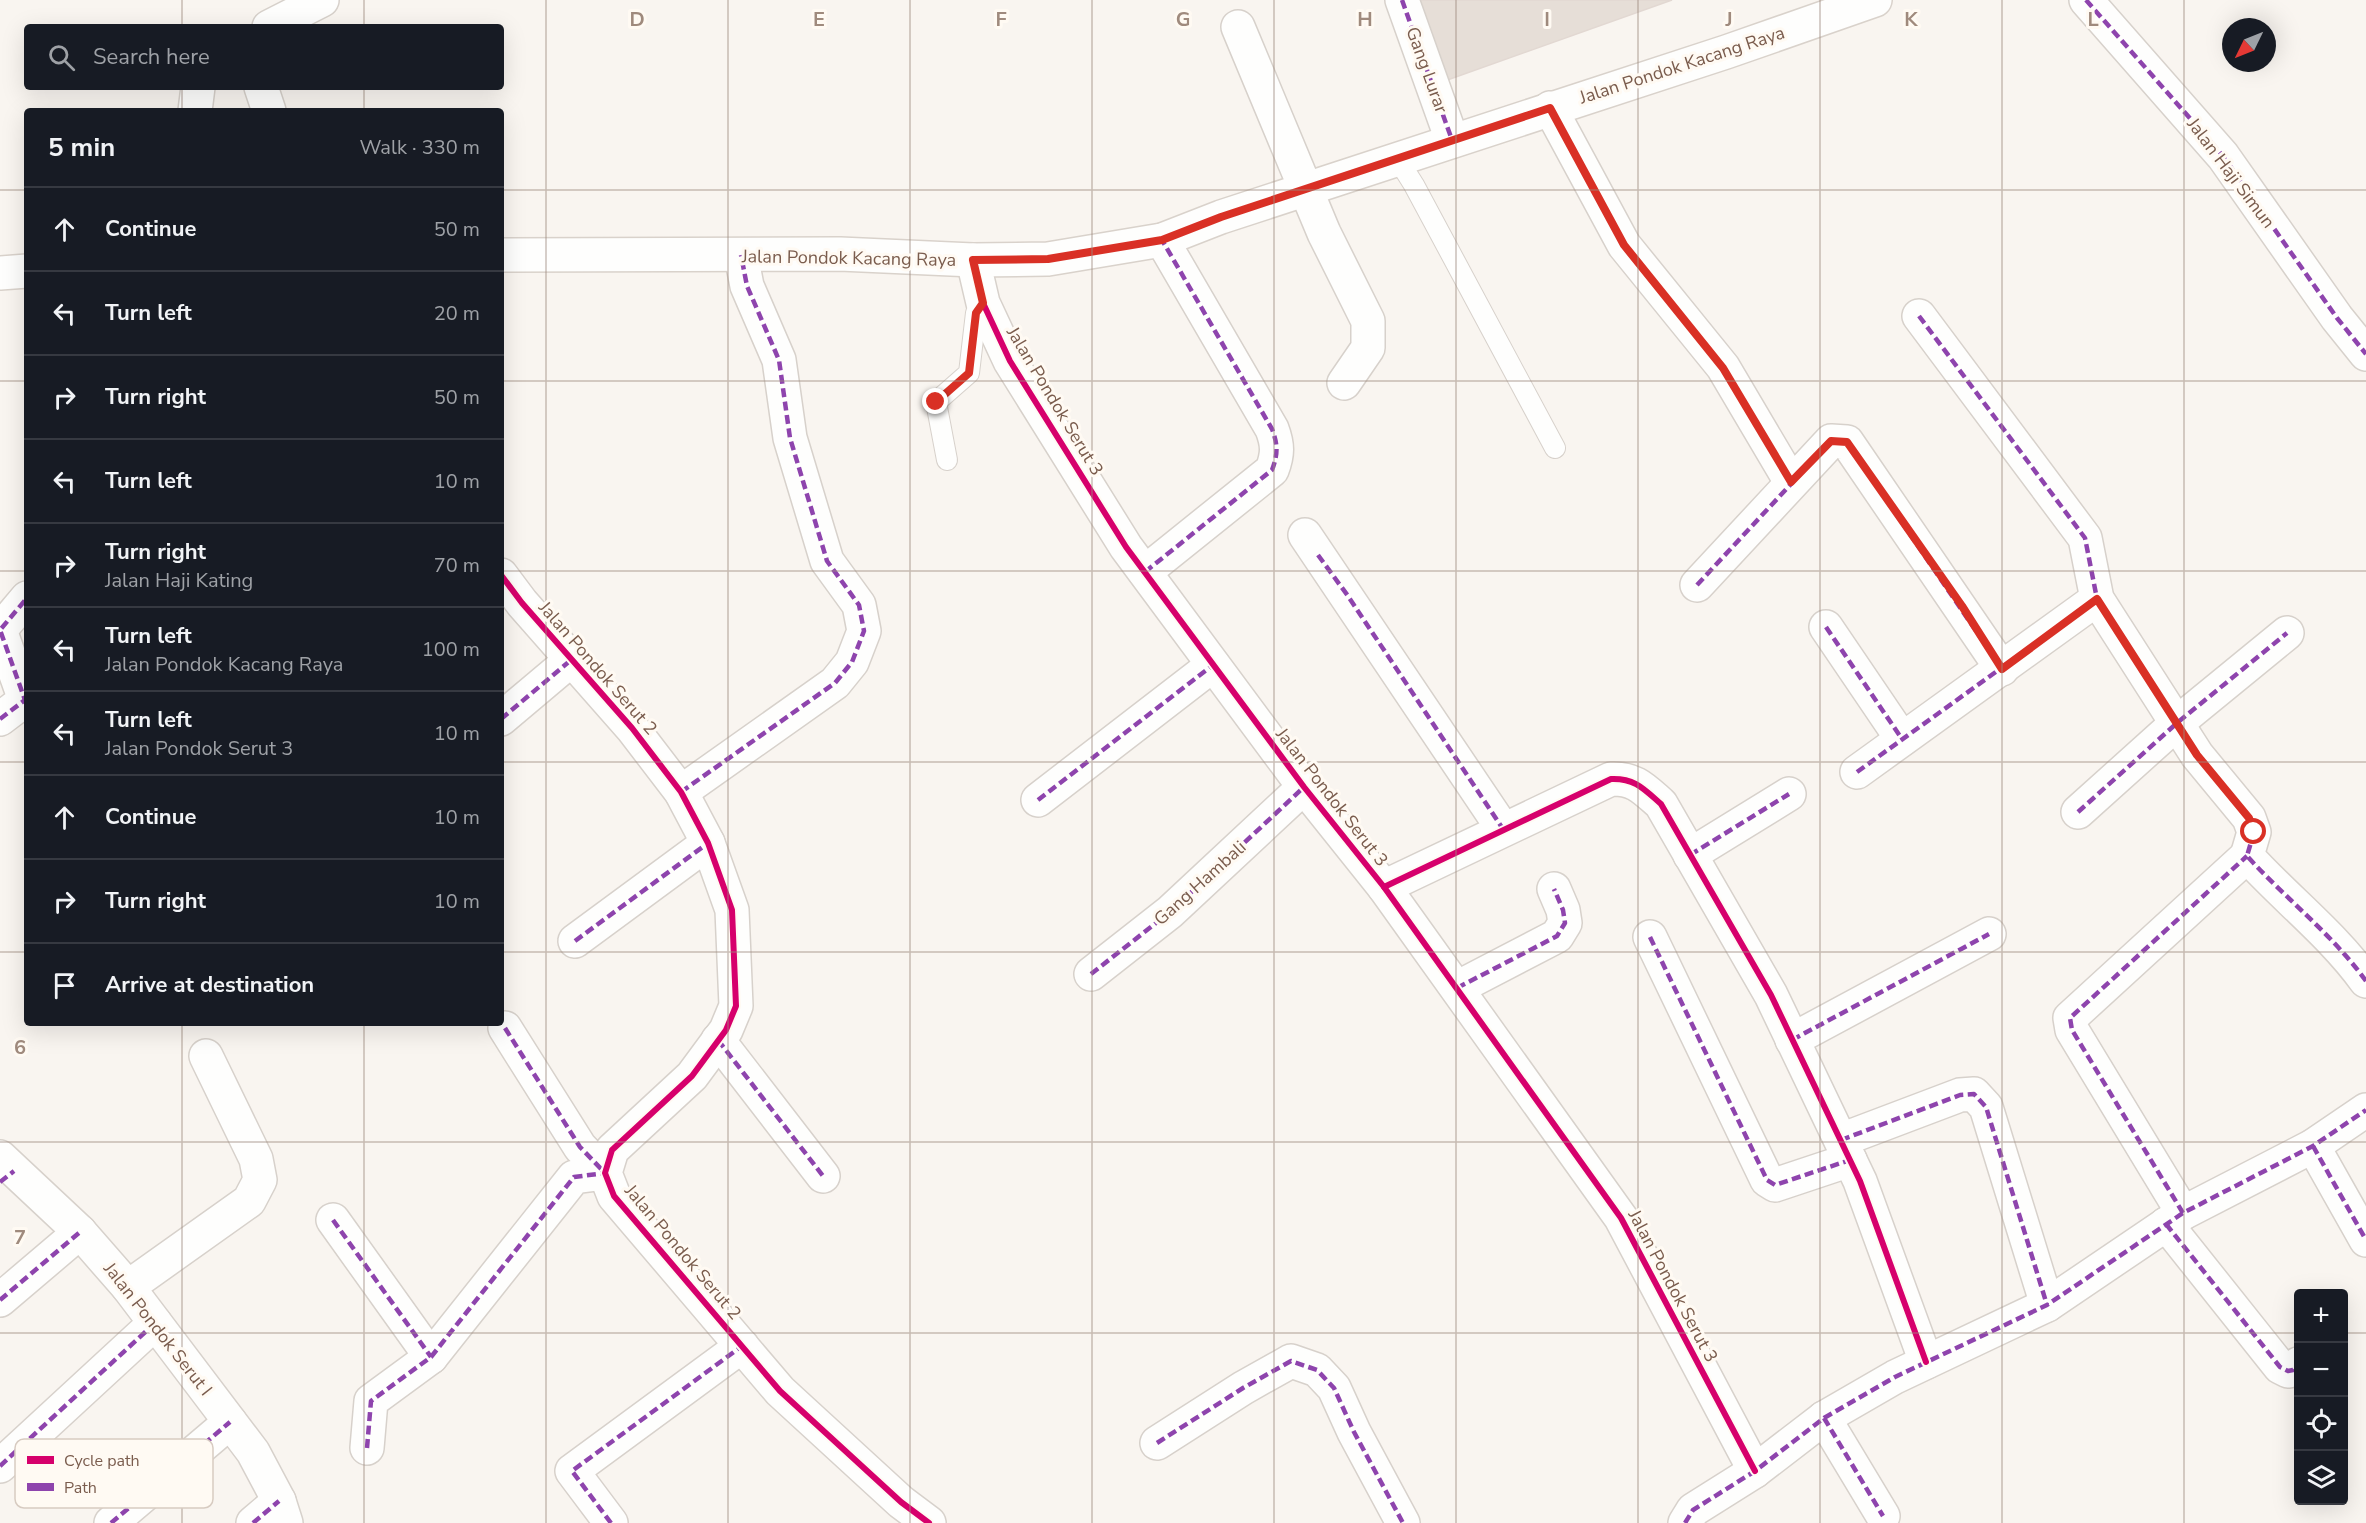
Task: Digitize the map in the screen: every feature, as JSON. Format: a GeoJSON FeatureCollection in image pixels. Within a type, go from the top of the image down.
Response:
{"type":"FeatureCollection","features":[{"type":"Feature","properties":{"kind":"street"},"geometry":{"type":"LineString","coordinates":[[275,24],[322,0]]}},
{"type":"Feature","properties":{"kind":"street","name":"Gang Lurar"},"geometry":{"type":"LineString","coordinates":[[1402,0],[1452,140]]}},
{"type":"Feature","properties":{"kind":"street","name":"Jalan Pondok Kacang Raya"},"geometry":{"type":"LineString","coordinates":[[504,255],[840,254],[973,260],[1048,259],[1162,240],[1397,158],[1726,52],[1875,0]]}},
{"type":"Feature","properties":{"kind":"street","name":"Jalan Haji Simun"},"geometry":{"type":"LineString","coordinates":[[2086,0],[2223,156],[2337,318],[2366,354]]}},
{"type":"Feature","properties":{"kind":"street"},"geometry":{"type":"LineString","coordinates":[[1238,27],[1324,233],[1368,321],[1368,348],[1344,383]]}},
{"type":"Feature","properties":{"kind":"street"},"geometry":{"type":"LineString","coordinates":[[195,108],[198,90]]}},
{"type":"Feature","properties":{"kind":"street"},"geometry":{"type":"LineString","coordinates":[[262,90],[268,108]]}},
{"type":"Feature","properties":{"kind":"street"},"geometry":{"type":"LineString","coordinates":[[1550,108],[1624,245],[1723,368],[1791,482]]}},
{"type":"Feature","properties":{"kind":"street"},"geometry":{"type":"LineString","coordinates":[[1145,572],[1272,470],[1277,456],[1277,444],[1272,429],[1162,240]]}},
{"type":"Feature","properties":{"kind":"street"},"geometry":{"type":"LineString","coordinates":[[681,792],[835,683],[852,662],[864,631],[860,605],[827,561],[790,438],[779,360],[747,286],[741,255]]}},
{"type":"Feature","properties":{"kind":"street","name":"Jalan Pondok Serut 3"},"geometry":{"type":"LineString","coordinates":[[973,260],[983,303],[1010,362],[1126,547],[1304,788],[1384,887],[1621,1218],[1755,1471]]}},
{"type":"Feature","properties":{"kind":"street"},"geometry":{"type":"LineString","coordinates":[[0,273],[24,271]]}},
{"type":"Feature","properties":{"kind":"street"},"geometry":{"type":"LineString","coordinates":[[1919,316],[2085,538],[2097,599],[2206,767],[2249,818],[2254,832],[2247,856],[2070,1018],[2072,1030],[2174,1218],[2280,1367],[2288,1371],[2294,1369]]}},
{"type":"Feature","properties":{"kind":"street"},"geometry":{"type":"LineString","coordinates":[[1697,585],[1831,441],[1847,442],[1962,606],[2002,669]]}},
{"type":"Feature","properties":{"kind":"street"},"geometry":{"type":"LineString","coordinates":[[1305,536],[1503,829]]}},
{"type":"Feature","properties":{"kind":"street","name":"Jalan Pondok Serut 2"},"geometry":{"type":"LineString","coordinates":[[504,579],[522,603],[632,728],[681,792],[708,843],[732,910],[736,1006],[726,1030],[692,1076],[612,1150],[605,1173],[614,1196],[780,1391],[901,1502],[929,1523]]}},
{"type":"Feature","properties":{"kind":"street"},"geometry":{"type":"LineString","coordinates":[[1857,772],[2097,599]]}},
{"type":"Feature","properties":{"kind":"street"},"geometry":{"type":"LineString","coordinates":[[24,602],[0,630],[24,697]]}},
{"type":"Feature","properties":{"kind":"street"},"geometry":{"type":"LineString","coordinates":[[1826,627],[1902,739]]}},
{"type":"Feature","properties":{"kind":"street"},"geometry":{"type":"LineString","coordinates":[[2078,812],[2177,723],[2287,633]]}},
{"type":"Feature","properties":{"kind":"street"},"geometry":{"type":"LineString","coordinates":[[504,716],[571,660]]}},
{"type":"Feature","properties":{"kind":"street"},"geometry":{"type":"LineString","coordinates":[[1038,800],[1213,665]]}},
{"type":"Feature","properties":{"kind":"street"},"geometry":{"type":"LineString","coordinates":[[0,719],[24,701]]}},
{"type":"Feature","properties":{"kind":"street"},"geometry":{"type":"LineString","coordinates":[[1384,887],[1611,779],[1625,779],[1639,785],[1661,804],[1771,995],[1860,1181],[1926,1362]]}},
{"type":"Feature","properties":{"kind":"street","name":"Gang Hambali"},"geometry":{"type":"LineString","coordinates":[[1091,974],[1170,912],[1304,788]]}},
{"type":"Feature","properties":{"kind":"street"},"geometry":{"type":"LineString","coordinates":[[1690,855],[1790,794]]}},
{"type":"Feature","properties":{"kind":"street"},"geometry":{"type":"LineString","coordinates":[[575,941],[708,843]]}},
{"type":"Feature","properties":{"kind":"street"},"geometry":{"type":"LineString","coordinates":[[2247,856],[2273,884],[2325,931],[2366,981]]}},
{"type":"Feature","properties":{"kind":"street"},"geometry":{"type":"LineString","coordinates":[[1456,988],[1557,936],[1565,923],[1563,910],[1554,889]]}},
{"type":"Feature","properties":{"kind":"street"},"geometry":{"type":"LineString","coordinates":[[1792,1040],[1989,934]]}},
{"type":"Feature","properties":{"kind":"street"},"geometry":{"type":"LineString","coordinates":[[1650,937],[1767,1180],[1775,1185],[1960,1095],[1974,1094],[1986,1107],[2047,1305]]}},
{"type":"Feature","properties":{"kind":"street"},"geometry":{"type":"LineString","coordinates":[[505,1028],[580,1148],[605,1173]]}},
{"type":"Feature","properties":{"kind":"street"},"geometry":{"type":"LineString","coordinates":[[718,1040],[824,1176]]}},
{"type":"Feature","properties":{"kind":"street"},"geometry":{"type":"LineString","coordinates":[[128,1287],[249,1201],[260,1180],[256,1159],[206,1056]]}},
{"type":"Feature","properties":{"kind":"street"},"geometry":{"type":"LineString","coordinates":[[1685,1523],[1692,1510],[1755,1471],[1824,1418],[1895,1377],[2047,1305],[2174,1218],[2313,1146],[2366,1110]]}},
{"type":"Feature","properties":{"kind":"street"},"geometry":{"type":"LineString","coordinates":[[2313,1146],[2366,1240]]}},
{"type":"Feature","properties":{"kind":"street","name":"Jalan Pondok Serut I"},"geometry":{"type":"LineString","coordinates":[[5,1170],[80,1232],[128,1287],[253,1452],[283,1512]]}},
{"type":"Feature","properties":{"kind":"street"},"geometry":{"type":"LineString","coordinates":[[367,1448],[371,1401],[431,1358],[574,1177],[605,1173]]}},
{"type":"Feature","properties":{"kind":"street"},"geometry":{"type":"LineString","coordinates":[[333,1220],[431,1358]]}},
{"type":"Feature","properties":{"kind":"street"},"geometry":{"type":"LineString","coordinates":[[0,1300],[80,1232]]}},
{"type":"Feature","properties":{"kind":"street"},"geometry":{"type":"LineString","coordinates":[[29,1439],[155,1323]]}},
{"type":"Feature","properties":{"kind":"street"},"geometry":{"type":"LineString","coordinates":[[611,1523],[572,1471],[742,1346]]}},
{"type":"Feature","properties":{"kind":"street"},"geometry":{"type":"LineString","coordinates":[[1157,1443],[1291,1360],[1306,1364],[1317,1370],[1334,1388],[1354,1432],[1403,1523]]}},
{"type":"Feature","properties":{"kind":"street"},"geometry":{"type":"LineString","coordinates":[[1824,1418],[1883,1516]]}},
{"type":"Feature","properties":{"kind":"street"},"geometry":{"type":"LineString","coordinates":[[210,1439],[230,1422]]}},
{"type":"Feature","properties":{"kind":"street"},"geometry":{"type":"LineString","coordinates":[[0,1466],[15,1452]]}},
{"type":"Feature","properties":{"kind":"street"},"geometry":{"type":"LineString","coordinates":[[111,1523],[129,1508]]}},
{"type":"Feature","properties":{"kind":"street"},"geometry":{"type":"LineString","coordinates":[[253,1523],[283,1512]]}},
{"type":"Feature","properties":{"kind":"lane"},"geometry":{"type":"LineString","coordinates":[[1397,158],[1414,185],[1555,448]]}},
{"type":"Feature","properties":{"kind":"lane"},"geometry":{"type":"LineString","coordinates":[[947,460],[936,402],[969,373],[976,313],[983,303]]}},
{"type":"Feature","properties":{"kind":"building"},"geometry":{"type":"Polygon","coordinates":[[[1409,0],[1672,0],[1439,83],[1409,0]]]}},
{"type":"Feature","properties":{"kind":"marked path"},"geometry":{"type":"LineString","coordinates":[[1402,0],[1452,140]]}},
{"type":"Feature","properties":{"kind":"marked path"},"geometry":{"type":"LineString","coordinates":[[2086,0],[2223,156],[2337,318],[2366,354]]}},
{"type":"Feature","properties":{"kind":"marked path"},"geometry":{"type":"LineString","coordinates":[[1550,108],[1624,245],[1723,367],[1791,482]]}},
{"type":"Feature","properties":{"kind":"marked path"},"geometry":{"type":"LineString","coordinates":[[1145,572],[1272,470],[1276,449],[1272,429],[1162,240]]}},
{"type":"Feature","properties":{"kind":"marked path"},"geometry":{"type":"LineString","coordinates":[[681,792],[835,683],[852,662],[864,631],[859,605],[827,561],[790,438],[779,360],[747,286],[741,255]]}},
{"type":"Feature","properties":{"kind":"marked path"},"geometry":{"type":"LineString","coordinates":[[1919,316],[2085,538],[2097,599],[2197,755],[2249,818],[2254,832],[2247,856],[2324,932],[2366,981]]}},
{"type":"Feature","properties":{"kind":"marked path"},"geometry":{"type":"LineString","coordinates":[[1697,585],[1831,441],[1847,442],[2002,669]]}},
{"type":"Feature","properties":{"kind":"marked path"},"geometry":{"type":"LineString","coordinates":[[1318,555],[1348,596],[1503,829]]}},
{"type":"Feature","properties":{"kind":"marked path"},"geometry":{"type":"LineString","coordinates":[[1857,772],[2097,599]]}},
{"type":"Feature","properties":{"kind":"marked path"},"geometry":{"type":"LineString","coordinates":[[24,602],[0,630],[24,697]]}},
{"type":"Feature","properties":{"kind":"marked path"},"geometry":{"type":"LineString","coordinates":[[1826,627],[1902,739]]}},
{"type":"Feature","properties":{"kind":"marked path"},"geometry":{"type":"LineString","coordinates":[[2078,812],[2177,723],[2287,633]]}},
{"type":"Feature","properties":{"kind":"marked path"},"geometry":{"type":"LineString","coordinates":[[504,716],[571,660]]}},
{"type":"Feature","properties":{"kind":"marked path"},"geometry":{"type":"LineString","coordinates":[[1038,800],[1213,665]]}},
{"type":"Feature","properties":{"kind":"marked path"},"geometry":{"type":"LineString","coordinates":[[0,719],[24,701]]}},
{"type":"Feature","properties":{"kind":"marked path"},"geometry":{"type":"LineString","coordinates":[[1091,974],[1170,912],[1304,787]]}},
{"type":"Feature","properties":{"kind":"marked path"},"geometry":{"type":"LineString","coordinates":[[1690,855],[1789,794]]}},
{"type":"Feature","properties":{"kind":"marked path"},"geometry":{"type":"LineString","coordinates":[[575,941],[708,843]]}},
{"type":"Feature","properties":{"kind":"marked path"},"geometry":{"type":"LineString","coordinates":[[2183,1213],[2072,1030],[2070,1018],[2247,856]]}},
{"type":"Feature","properties":{"kind":"marked path"},"geometry":{"type":"LineString","coordinates":[[1457,988],[1557,936],[1565,923],[1563,910],[1554,889]]}},
{"type":"Feature","properties":{"kind":"marked path"},"geometry":{"type":"LineString","coordinates":[[1792,1040],[1989,934]]}},
{"type":"Feature","properties":{"kind":"marked path"},"geometry":{"type":"LineString","coordinates":[[1650,937],[1767,1180],[1775,1185],[1850,1160]]}},
{"type":"Feature","properties":{"kind":"marked path"},"geometry":{"type":"LineString","coordinates":[[505,1028],[580,1147],[605,1173]]}},
{"type":"Feature","properties":{"kind":"marked path"},"geometry":{"type":"LineString","coordinates":[[718,1040],[823,1176]]}},
{"type":"Feature","properties":{"kind":"marked path"},"geometry":{"type":"LineString","coordinates":[[1841,1140],[1960,1095],[1974,1094],[1986,1107],[2047,1305]]}},
{"type":"Feature","properties":{"kind":"marked path"},"geometry":{"type":"LineString","coordinates":[[1685,1523],[1693,1510],[1755,1471],[1824,1418],[1895,1377],[2047,1305],[2183,1213],[2313,1146],[2366,1110]]}},
{"type":"Feature","properties":{"kind":"marked path"},"geometry":{"type":"LineString","coordinates":[[2313,1146],[2366,1240]]}},
{"type":"Feature","properties":{"kind":"marked path"},"geometry":{"type":"LineString","coordinates":[[0,1182],[14,1171]]}},
{"type":"Feature","properties":{"kind":"marked path"},"geometry":{"type":"LineString","coordinates":[[367,1448],[371,1401],[431,1357],[574,1177],[605,1173]]}},
{"type":"Feature","properties":{"kind":"marked path"},"geometry":{"type":"LineString","coordinates":[[333,1220],[431,1357]]}},
{"type":"Feature","properties":{"kind":"marked path"},"geometry":{"type":"LineString","coordinates":[[2166,1224],[2280,1367],[2288,1371],[2294,1369]]}},
{"type":"Feature","properties":{"kind":"marked path"},"geometry":{"type":"LineString","coordinates":[[0,1300],[80,1232]]}},
{"type":"Feature","properties":{"kind":"marked path"},"geometry":{"type":"LineString","coordinates":[[29,1439],[155,1323]]}},
{"type":"Feature","properties":{"kind":"marked path"},"geometry":{"type":"LineString","coordinates":[[611,1523],[572,1471],[742,1346]]}},
{"type":"Feature","properties":{"kind":"marked path"},"geometry":{"type":"LineString","coordinates":[[1157,1443],[1243,1388],[1291,1361],[1317,1370],[1334,1388],[1354,1432],[1403,1523]]}},
{"type":"Feature","properties":{"kind":"marked path"},"geometry":{"type":"LineString","coordinates":[[1824,1418],[1883,1516]]}},
{"type":"Feature","properties":{"kind":"marked path"},"geometry":{"type":"LineString","coordinates":[[210,1439],[230,1422]]}},
{"type":"Feature","properties":{"kind":"marked path"},"geometry":{"type":"LineString","coordinates":[[0,1466],[15,1452]]}},
{"type":"Feature","properties":{"kind":"marked path"},"geometry":{"type":"LineString","coordinates":[[253,1523],[279,1501]]}},
{"type":"Feature","properties":{"kind":"marked path"},"geometry":{"type":"LineString","coordinates":[[111,1523],[129,1508]]}},
{"type":"Feature","properties":{"kind":"cycle path"},"geometry":{"type":"LineString","coordinates":[[973,260],[983,303],[1010,361],[1126,547],[1304,787],[1384,887],[1621,1218],[1755,1471]]}},
{"type":"Feature","properties":{"kind":"cycle path"},"geometry":{"type":"LineString","coordinates":[[504,579],[522,603],[632,728],[681,792],[708,843],[732,910],[736,1006],[726,1030],[692,1076],[612,1150],[605,1173],[614,1196],[780,1391],[901,1502],[929,1523]]}},
{"type":"Feature","properties":{"kind":"cycle path"},"geometry":{"type":"LineString","coordinates":[[1384,887],[1611,779],[1627,780],[1639,786],[1661,804],[1771,995],[1860,1181],[1926,1362]]}},
{"type":"Feature","properties":{"kind":"route"},"geometry":{"type":"LineString","coordinates":[[936,402],[969,373],[976,313],[983,303],[973,260],[1048,259],[1162,240],[1221,217],[1550,108],[1624,245],[1723,368],[1791,482],[1831,441],[1847,442],[1962,606],[2002,669],[2097,599],[2197,755],[2249,818],[2254,832]]}}]}
